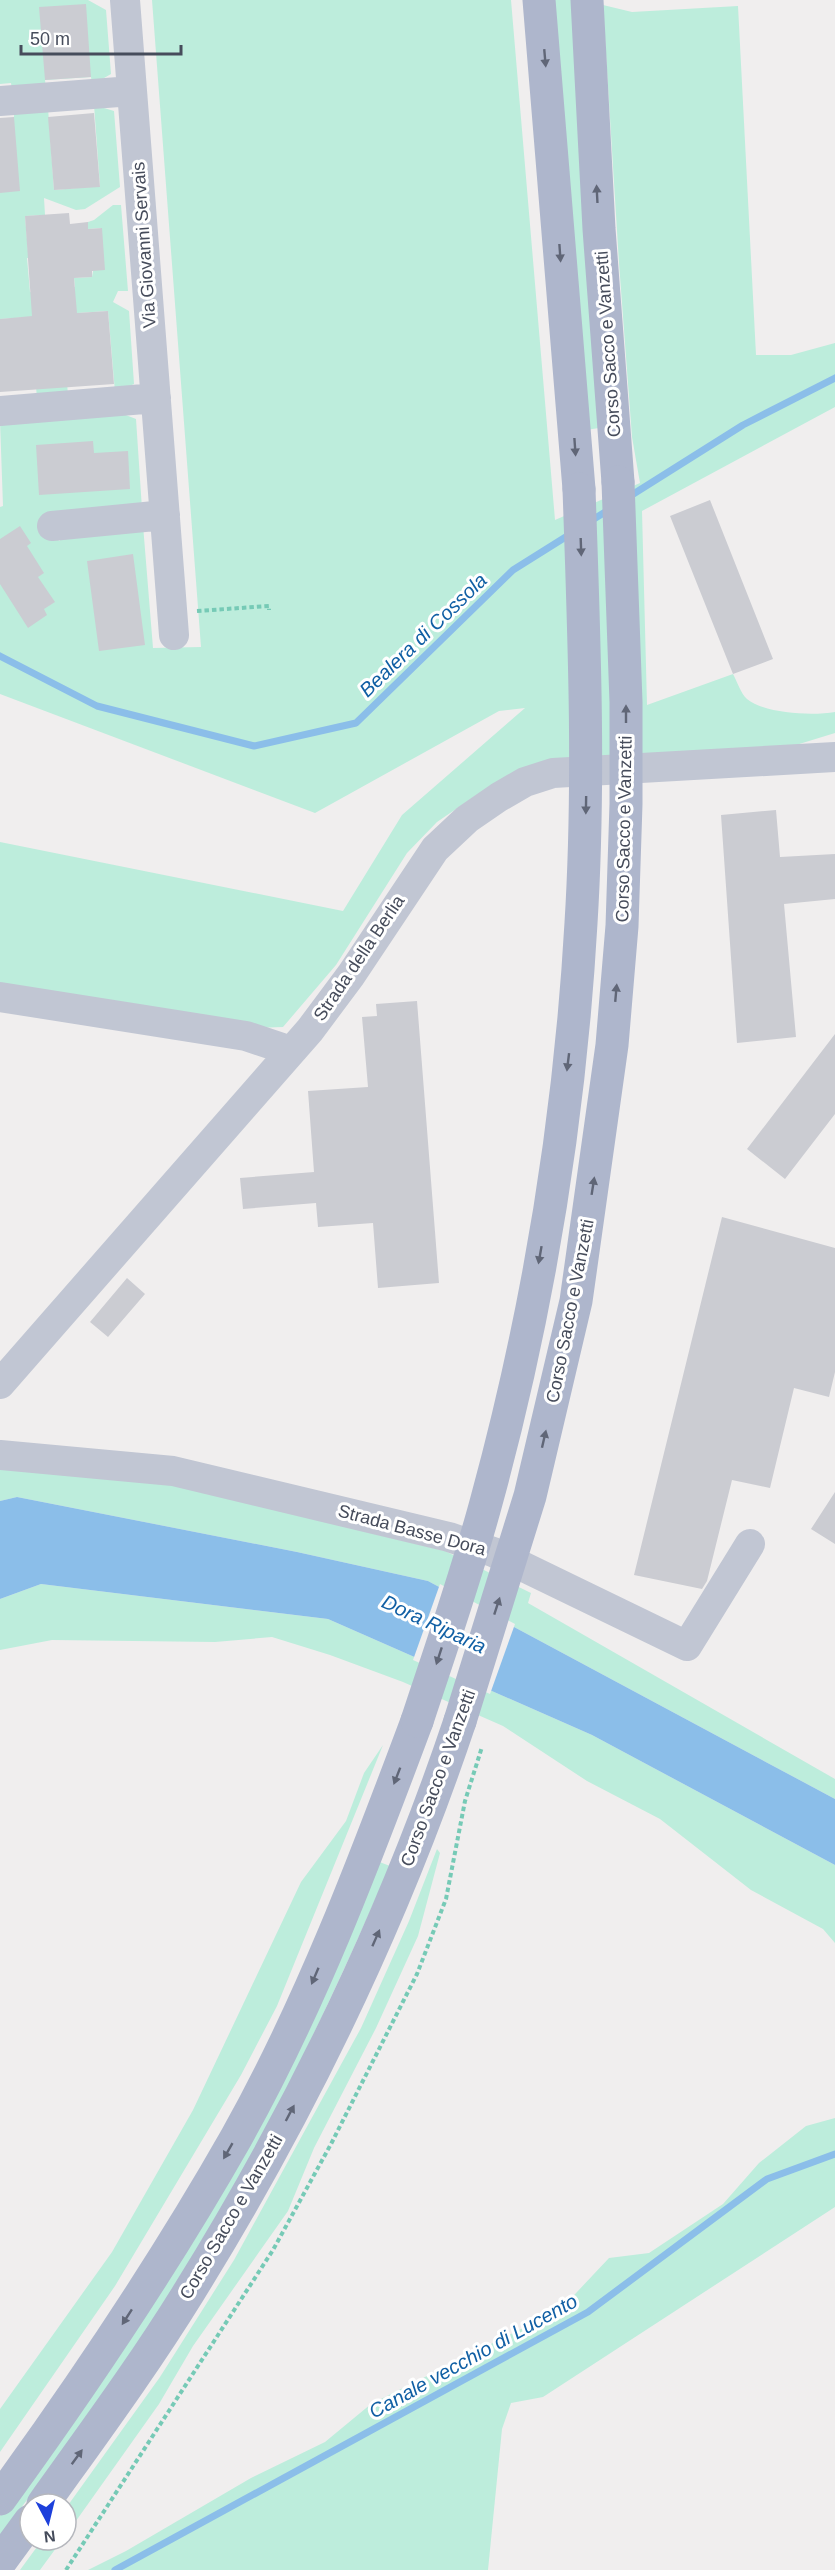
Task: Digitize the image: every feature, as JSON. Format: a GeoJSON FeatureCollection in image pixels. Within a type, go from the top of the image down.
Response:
{"type":"FeatureCollection","features":[{"type":"Feature","properties":{"kind":"main road","name":"Corso Sacco e Vanzetti"},"geometry":{"type":"LineString","coordinates":[[0,2499],[76,2395],[153,2278],[237,2136],[305,2001],[364,1861],[417,1722],[487,1500],[531,1306],[554,1173],[574,1008],[581,925],[587,710],[579,489],[539,0]]}},
{"type":"Feature","properties":{"kind":"main road","name":"Corso Sacco e Vanzetti"},"geometry":{"type":"LineString","coordinates":[[52,2492],[115,2404],[189,2292],[258,2174],[332,2034],[472,1730],[576,1301],[612,1045],[622,926],[626,804],[626,702],[618,482],[598,217],[587,0]]}},
{"type":"Feature","properties":{"kind":"main road"},"geometry":{"type":"LineString","coordinates":[[0,2562],[18,2537]]}},
{"type":"Feature","properties":{"kind":"street","name":"Via Giovanni Servais"},"geometry":{"type":"LineString","coordinates":[[125,0],[173,624]]}},
{"type":"Feature","properties":{"kind":"street"},"geometry":{"type":"LineString","coordinates":[[0,102],[132,91]]}},
{"type":"Feature","properties":{"kind":"street"},"geometry":{"type":"LineString","coordinates":[[0,411],[156,398]]}},
{"type":"Feature","properties":{"kind":"street"},"geometry":{"type":"LineString","coordinates":[[52,526],[165,515]]}},
{"type":"Feature","properties":{"kind":"street","name":"Strada della Berlia"},"geometry":{"type":"LineString","coordinates":[[0,1384],[291,1051],[351,975],[435,849],[467,819],[517,787],[553,773],[835,757]]}},
{"type":"Feature","properties":{"kind":"street"},"geometry":{"type":"LineString","coordinates":[[0,997],[246,1036],[291,1051]]}},
{"type":"Feature","properties":{"kind":"street","name":"Strada Basse Dora"},"geometry":{"type":"LineString","coordinates":[[0,1455],[173,1471],[449,1537],[493,1551],[687,1646],[750,1544]]}},
{"type":"Feature","properties":{"kind":"path"},"geometry":{"type":"LineString","coordinates":[[173,624],[212,612],[269,606],[269,610]]}},
{"type":"Feature","properties":{"kind":"path"},"geometry":{"type":"LineString","coordinates":[[66,2570],[273,2250],[417,1974],[446,1899],[465,1801],[472,1730]]}},
{"type":"Feature","properties":{"kind":"green space"},"geometry":{"type":"Polygon","coordinates":[[[0,0],[88,0],[106,10],[111,74],[92,85],[91,77],[45,80],[46,88],[12,91],[11,83],[0,84],[0,0]]]}},
{"type":"Feature","properties":{"kind":"green space"},"geometry":{"type":"Polygon","coordinates":[[[152,0],[511,0],[555,520],[640,483],[632,437],[603,5],[632,12],[738,6],[756,355],[791,355],[835,343],[835,407],[642,511],[647,705],[733,674],[745,697],[765,708],[802,714],[835,712],[835,733],[796,745],[478,794],[437,822],[407,853],[336,965],[283,1027],[254,1028],[0,983],[0,842],[343,911],[402,815],[525,708],[499,711],[315,813],[0,694],[0,507],[3,506],[0,421],[118,412],[136,419],[142,509],[51,521],[59,541],[71,531],[143,525],[153,648],[201,647],[152,0]]]}},
{"type":"Feature","properties":{"kind":"green space"},"geometry":{"type":"Polygon","coordinates":[[[553,0],[573,0],[599,428],[586,430],[553,0]]]}},
{"type":"Feature","properties":{"kind":"green space"},"geometry":{"type":"Polygon","coordinates":[[[94,105],[114,111],[120,187],[85,209],[76,210],[44,198],[45,215],[25,216],[28,251],[44,257],[27,258],[30,292],[75,287],[74,278],[92,277],[101,228],[88,229],[88,222],[113,205],[121,205],[128,291],[118,291],[113,302],[129,311],[134,384],[115,392],[108,311],[62,314],[68,396],[37,398],[30,317],[0,319],[0,119],[14,118],[14,111],[48,108],[54,190],[100,186],[94,105]]]}},
{"type":"Feature","properties":{"kind":"green space"},"geometry":{"type":"Polygon","coordinates":[[[0,1465],[174,1485],[445,1551],[531,1593],[528,1603],[835,1779],[835,1799],[428,1581],[297,1552],[17,1497],[0,1501],[0,1465]]]}},
{"type":"Feature","properties":{"kind":"green space"},"geometry":{"type":"Polygon","coordinates":[[[41,1584],[328,1619],[592,1735],[835,1865],[835,1943],[823,1929],[751,1890],[660,1819],[587,1781],[503,1726],[403,1682],[330,1655],[272,1637],[215,1642],[52,1640],[0,1650],[0,1599],[41,1584]]]}},
{"type":"Feature","properties":{"kind":"green space"},"geometry":{"type":"Polygon","coordinates":[[[383,1745],[277,2006],[241,2075],[115,2286],[0,2452],[0,2409],[112,2252],[193,2110],[301,1882],[346,1821],[364,1773],[383,1745]]]}},
{"type":"Feature","properties":{"kind":"green space"},"geometry":{"type":"Polygon","coordinates":[[[437,1849],[440,1853],[418,1936],[376,2028],[314,2148],[288,2211],[193,2346],[159,2404],[78,2518],[77,2492],[160,2377],[234,2260],[361,2028],[409,1921],[437,1849]]]}},
{"type":"Feature","properties":{"kind":"green space"},"geometry":{"type":"Polygon","coordinates":[[[377,1861],[390,1866],[316,2030],[276,2110],[207,2234],[151,2323],[62,2452],[32,2492],[18,2492],[18,2512],[0,2536],[0,2516],[46,2454],[377,1861]]]}},
{"type":"Feature","properties":{"kind":"green space"},"geometry":{"type":"Polygon","coordinates":[[[835,2118],[835,2207],[543,2397],[511,2403],[502,2429],[488,2570],[88,2570],[126,2551],[251,2478],[325,2442],[371,2404],[561,2309],[609,2258],[649,2253],[723,2204],[759,2163],[806,2126],[835,2118]]]}},
{"type":"Feature","properties":{"kind":"green space"},"geometry":{"type":"Polygon","coordinates":[[[33,2552],[53,2552],[40,2570],[20,2570],[33,2552]]]}},
{"type":"Feature","properties":{"kind":"water","name":"Dora Riparia"},"geometry":{"type":"Polygon","coordinates":[[[17,1497],[297,1552],[428,1581],[835,1799],[835,1865],[592,1735],[328,1619],[41,1584],[0,1599],[0,1501],[17,1497]]]}},
{"type":"Feature","properties":{"kind":"pier"},"geometry":{"type":"Polygon","coordinates":[[[440,1584],[515,1624],[490,1694],[413,1660],[440,1584]]]}},
{"type":"Feature","properties":{"kind":"building"},"geometry":{"type":"Polygon","coordinates":[[[86,4],[91,77],[45,80],[39,7],[86,4]]]}},
{"type":"Feature","properties":{"kind":"building"},"geometry":{"type":"Polygon","coordinates":[[[94,113],[100,187],[54,190],[48,117],[94,113]]]}},
{"type":"Feature","properties":{"kind":"building"},"geometry":{"type":"Polygon","coordinates":[[[14,117],[20,191],[0,193],[0,118],[14,117]]]}},
{"type":"Feature","properties":{"kind":"building"},"geometry":{"type":"Polygon","coordinates":[[[69,213],[70,224],[88,222],[88,229],[102,228],[105,270],[92,271],[92,277],[74,278],[77,313],[108,311],[114,384],[0,392],[0,319],[32,316],[25,216],[69,213]]]}},
{"type":"Feature","properties":{"kind":"building"},"geometry":{"type":"Polygon","coordinates":[[[93,441],[94,453],[128,451],[130,489],[39,495],[36,445],[93,441]]]}},
{"type":"Feature","properties":{"kind":"building"},"geometry":{"type":"Polygon","coordinates":[[[710,500],[773,659],[733,674],[670,516],[710,500]]]}},
{"type":"Feature","properties":{"kind":"building"},"geometry":{"type":"Polygon","coordinates":[[[20,526],[31,543],[27,546],[44,573],[38,577],[55,602],[44,609],[47,615],[28,628],[0,584],[0,539],[20,526]]]}},
{"type":"Feature","properties":{"kind":"building"},"geometry":{"type":"Polygon","coordinates":[[[133,554],[145,645],[99,651],[87,561],[133,554]]]}},
{"type":"Feature","properties":{"kind":"building"},"geometry":{"type":"Polygon","coordinates":[[[776,810],[780,857],[835,854],[835,899],[784,904],[796,1037],[737,1043],[721,815],[776,810]]]}},
{"type":"Feature","properties":{"kind":"building"},"geometry":{"type":"Polygon","coordinates":[[[417,1001],[439,1283],[378,1288],[373,1223],[318,1227],[316,1203],[243,1209],[240,1178],[314,1172],[308,1091],[368,1087],[362,1017],[377,1016],[376,1004],[417,1001]]]}},
{"type":"Feature","properties":{"kind":"building"},"geometry":{"type":"Polygon","coordinates":[[[835,1034],[835,1114],[785,1179],[747,1149],[835,1034]]]}},
{"type":"Feature","properties":{"kind":"building"},"geometry":{"type":"Polygon","coordinates":[[[722,1217],[835,1248],[835,1372],[829,1397],[794,1388],[770,1488],[732,1480],[707,1581],[702,1589],[634,1575],[722,1217]]]}},
{"type":"Feature","properties":{"kind":"building"},"geometry":{"type":"Polygon","coordinates":[[[127,1278],[145,1294],[108,1337],[90,1322],[127,1278]]]}},
{"type":"Feature","properties":{"kind":"building"},"geometry":{"type":"Polygon","coordinates":[[[835,1492],[835,1544],[811,1529],[835,1492]]]}},
{"type":"Feature","properties":{"kind":"waterway","name":"Bealera di Cossola"},"geometry":{"type":"LineString","coordinates":[[627,498],[743,425],[835,378]]}},
{"type":"Feature","properties":{"kind":"waterway","name":"Bealera di Cossola"},"geometry":{"type":"LineString","coordinates":[[589,522],[610,509]]}},
{"type":"Feature","properties":{"kind":"waterway","name":"Bealera di Cossola"},"geometry":{"type":"LineString","coordinates":[[0,656],[97,706],[254,746],[356,723],[513,570],[572,533]]}},
{"type":"Feature","properties":{"kind":"waterway","name":"Canale vecchio di Lucento"},"geometry":{"type":"LineString","coordinates":[[115,2570],[588,2312],[767,2179],[835,2154]]}}]}
